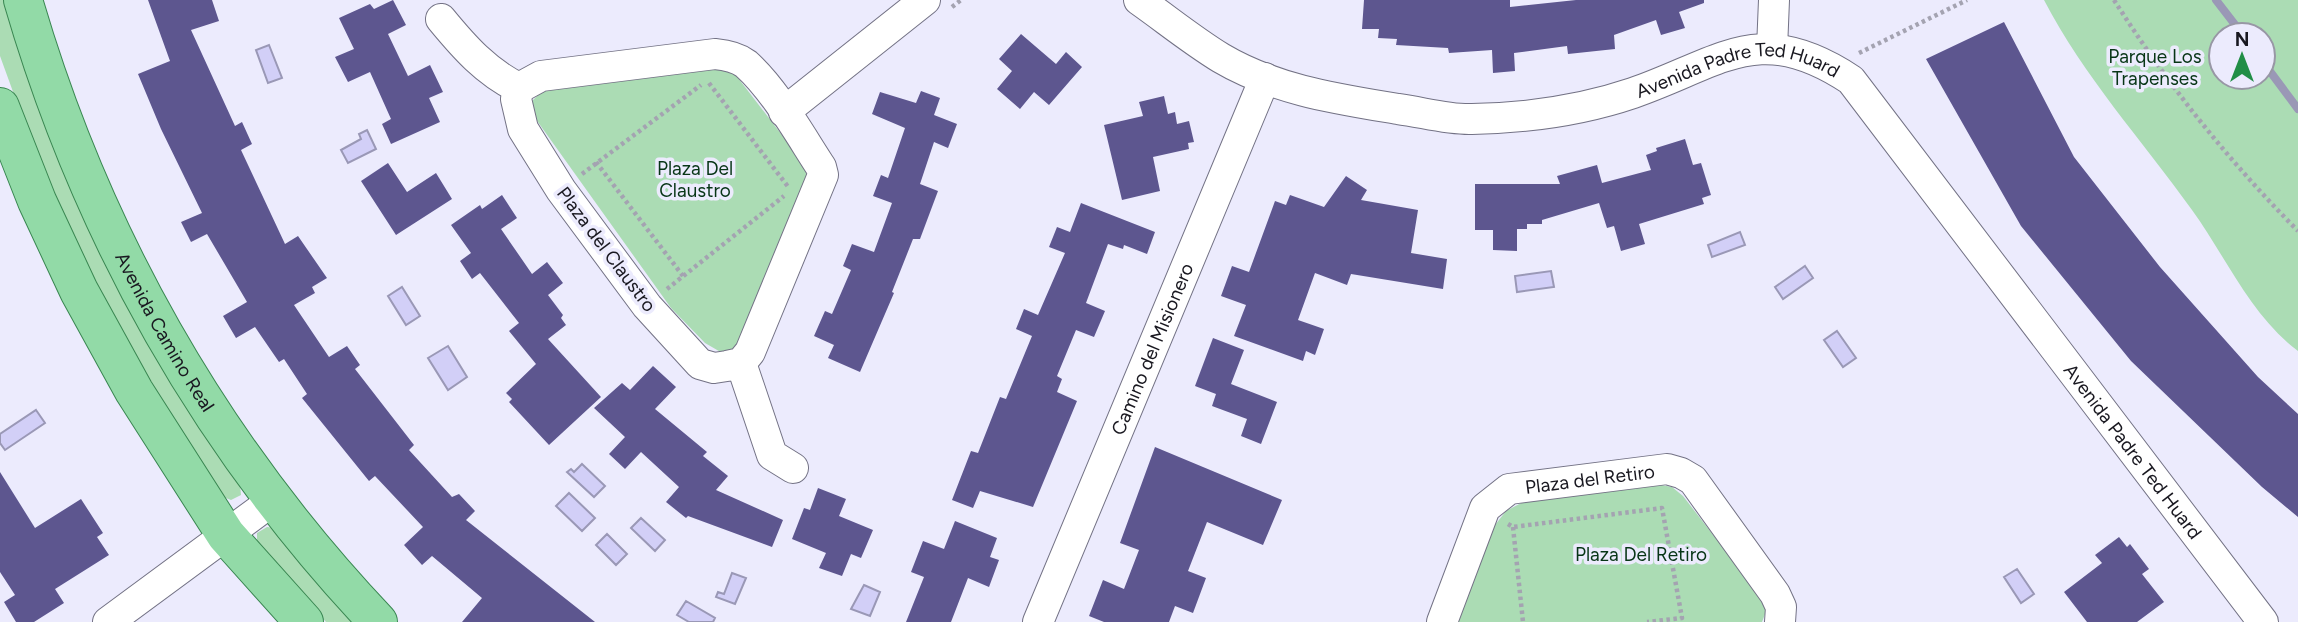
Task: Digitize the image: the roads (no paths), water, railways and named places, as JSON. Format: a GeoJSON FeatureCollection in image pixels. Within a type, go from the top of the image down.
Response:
{"type":"FeatureCollection","features":[{"type":"Feature","properties":{"kind":"main road","name":"Avenida Camino Real"},"geometry":{"type":"LineString","coordinates":[[23,0],[67,135],[135,286],[195,387],[272,501],[332,573],[378,622]]}},
{"type":"Feature","properties":{"kind":"main road"},"geometry":{"type":"LineString","coordinates":[[0,107],[37,201],[79,291],[134,391],[226,535],[304,622]]}},
{"type":"Feature","properties":{"kind":"street","name":"Avenida Padre Ted Huard"},"geometry":{"type":"LineString","coordinates":[[1139,0],[1222,59],[1265,78],[1321,97],[1468,120],[1575,107],[1633,93],[1708,61],[1746,50],[1772,48],[1821,60],[1851,80],[2263,622]]}},
{"type":"Feature","properties":{"kind":"street"},"geometry":{"type":"LineString","coordinates":[[1772,48],[1774,0]]}},
{"type":"Feature","properties":{"kind":"street"},"geometry":{"type":"LineString","coordinates":[[783,112],[937,4]]}},
{"type":"Feature","properties":{"kind":"street"},"geometry":{"type":"LineString","coordinates":[[441,19],[468,53],[502,79],[519,88],[541,76],[715,54],[728,55],[746,64],[821,167],[822,182],[750,352],[741,363],[772,455],[793,468]]}},
{"type":"Feature","properties":{"kind":"street","name":"Camino del Misionero"},"geometry":{"type":"LineString","coordinates":[[1038,622],[1265,78]]}},
{"type":"Feature","properties":{"kind":"street","name":"Plaza del Claustro"},"geometry":{"type":"LineString","coordinates":[[519,88],[516,99],[523,129],[576,212],[647,306],[700,364],[714,368],[741,363]]}},
{"type":"Feature","properties":{"kind":"street","name":"Plaza del Retiro"},"geometry":{"type":"LineString","coordinates":[[1442,622],[1485,508],[1495,497],[1509,489],[1667,469],[1693,480],[1775,594],[1788,621]]}},
{"type":"Feature","properties":{"kind":"street"},"geometry":{"type":"LineString","coordinates":[[108,622],[272,501]]}},
{"type":"Feature","properties":{"kind":"water"},"geometry":{"type":"Polygon","coordinates":[[[269,45],[282,78],[268,83],[256,50],[269,45]]]}},
{"type":"Feature","properties":{"kind":"water"},"geometry":{"type":"Polygon","coordinates":[[[367,130],[376,149],[348,163],[341,150],[361,139],[359,134],[367,130]]]}},
{"type":"Feature","properties":{"kind":"water"},"geometry":{"type":"Polygon","coordinates":[[[1740,232],[1745,245],[1712,257],[1708,245],[1740,232]]]}},
{"type":"Feature","properties":{"kind":"water"},"geometry":{"type":"Polygon","coordinates":[[[1805,266],[1813,278],[1783,299],[1775,287],[1805,266]]]}},
{"type":"Feature","properties":{"kind":"water"},"geometry":{"type":"Polygon","coordinates":[[[1551,271],[1554,287],[1517,292],[1515,276],[1551,271]]]}},
{"type":"Feature","properties":{"kind":"water"},"geometry":{"type":"Polygon","coordinates":[[[402,287],[420,316],[406,325],[388,296],[402,287]]]}},
{"type":"Feature","properties":{"kind":"water"},"geometry":{"type":"Polygon","coordinates":[[[1837,331],[1856,358],[1843,367],[1824,340],[1837,331]]]}},
{"type":"Feature","properties":{"kind":"water"},"geometry":{"type":"Polygon","coordinates":[[[448,346],[467,377],[448,390],[428,358],[448,346]]]}},
{"type":"Feature","properties":{"kind":"water"},"geometry":{"type":"Polygon","coordinates":[[[36,410],[45,423],[5,450],[0,443],[0,434],[36,410]]]}},
{"type":"Feature","properties":{"kind":"water"},"geometry":{"type":"Polygon","coordinates":[[[582,464],[605,486],[594,497],[567,472],[571,469],[574,472],[582,464]]]}},
{"type":"Feature","properties":{"kind":"water"},"geometry":{"type":"Polygon","coordinates":[[[569,493],[595,518],[582,531],[556,506],[569,493]]]}},
{"type":"Feature","properties":{"kind":"water"},"geometry":{"type":"Polygon","coordinates":[[[641,518],[665,540],[655,551],[631,528],[641,518]]]}},
{"type":"Feature","properties":{"kind":"water"},"geometry":{"type":"Polygon","coordinates":[[[607,534],[627,554],[616,565],[596,545],[607,534]]]}},
{"type":"Feature","properties":{"kind":"water"},"geometry":{"type":"Polygon","coordinates":[[[2017,569],[2034,594],[2021,603],[2004,577],[2017,569]]]}},
{"type":"Feature","properties":{"kind":"water"},"geometry":{"type":"Polygon","coordinates":[[[732,573],[746,578],[735,604],[716,597],[718,592],[724,594],[732,573]]]}},
{"type":"Feature","properties":{"kind":"water"},"geometry":{"type":"Polygon","coordinates":[[[864,585],[880,592],[870,616],[851,609],[864,585]]]}},
{"type":"Feature","properties":{"kind":"water"},"geometry":{"type":"Polygon","coordinates":[[[686,601],[715,618],[713,622],[689,622],[677,615],[686,601]]]}},
{"type":"Feature","properties":{"kind":"waterway"},"geometry":{"type":"LineString","coordinates":[[2216,0],[2232,21]]}},
{"type":"Feature","properties":{"kind":"waterway"},"geometry":{"type":"LineString","coordinates":[[2277,81],[2298,109]]}},
{"type":"Feature","properties":{"kind":"park label","name":"Parque Los Trapenses"},"geometry":{"type":"Point","coordinates":[2155,67]}},
{"type":"Feature","properties":{"kind":"park label","name":"Plaza Del Claustro"},"geometry":{"type":"Point","coordinates":[695,179]}},
{"type":"Feature","properties":{"kind":"park label","name":"Plaza Del Retiro"},"geometry":{"type":"Point","coordinates":[1641,554]}}]}
